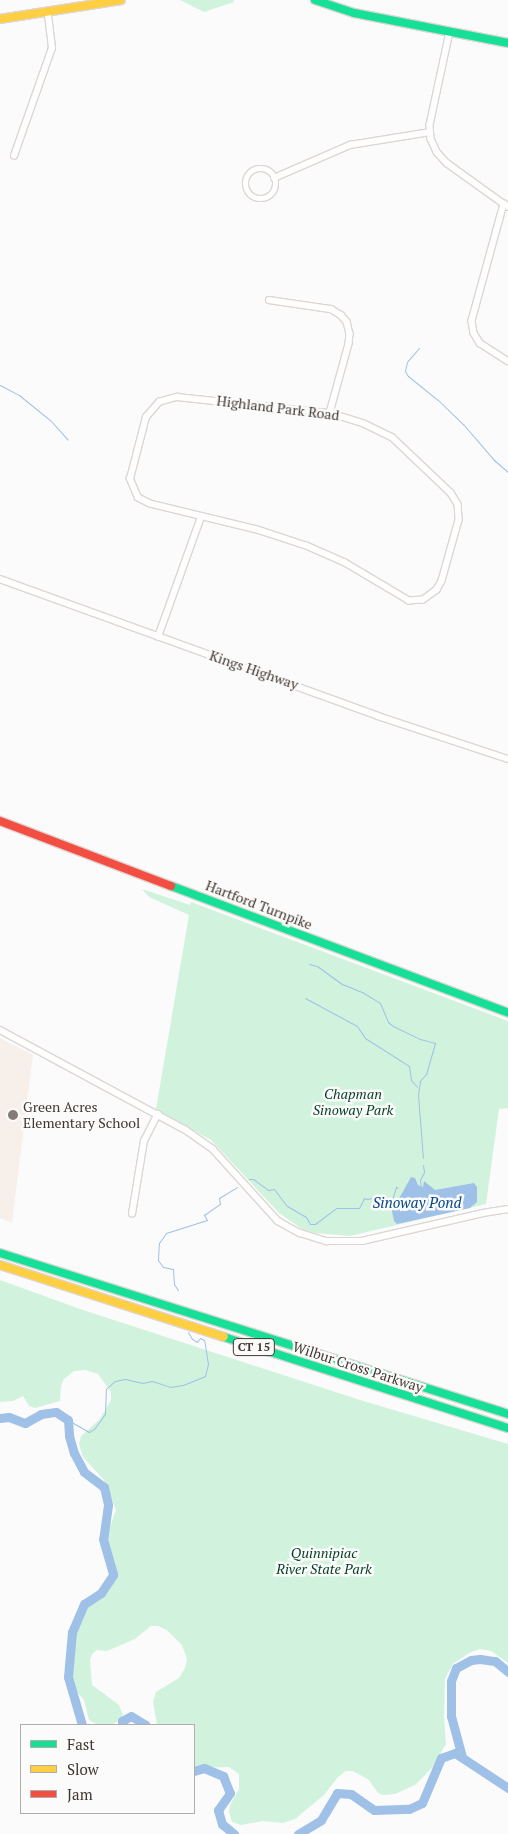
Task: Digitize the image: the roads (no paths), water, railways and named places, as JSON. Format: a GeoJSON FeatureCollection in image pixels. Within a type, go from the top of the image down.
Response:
{"type":"FeatureCollection","features":[{"type":"Feature","properties":{"kind":"main road"},"geometry":{"type":"LineString","coordinates":[[0,19],[121,0]]}},
{"type":"Feature","properties":{"kind":"main road"},"geometry":{"type":"LineString","coordinates":[[315,0],[354,14],[508,43]]}},
{"type":"Feature","properties":{"kind":"main road","name":"Hartford Turnpike"},"geometry":{"type":"LineString","coordinates":[[0,821],[508,1013]]}},
{"type":"Feature","properties":{"kind":"main road","name":"Wilbur Cross Parkway"},"geometry":{"type":"LineString","coordinates":[[0,1253],[508,1414]]}},
{"type":"Feature","properties":{"kind":"main road","name":"Wilbur Cross Parkway"},"geometry":{"type":"LineString","coordinates":[[0,1265],[508,1428]]}},
{"type":"Feature","properties":{"kind":"street"},"geometry":{"type":"LineString","coordinates":[[14,156],[52,48],[48,12]]}},
{"type":"Feature","properties":{"kind":"street"},"geometry":{"type":"LineString","coordinates":[[450,32],[430,132],[437,152],[447,163],[506,205],[472,321],[474,333],[480,343],[508,361]]}},
{"type":"Feature","properties":{"kind":"street"},"geometry":{"type":"LineString","coordinates":[[274,178],[350,145],[430,132]]}},
{"type":"Feature","properties":{"kind":"street"},"geometry":{"type":"LineString","coordinates":[[254,171],[268,171],[274,178],[275,188],[266,198],[256,198],[247,189],[248,177],[254,171]]}},
{"type":"Feature","properties":{"kind":"street"},"geometry":{"type":"LineString","coordinates":[[268,300],[331,309],[341,315],[347,322],[350,334],[349,344],[330,412]]}},
{"type":"Feature","properties":{"kind":"street","name":"Highland Park Road"},"geometry":{"type":"LineString","coordinates":[[170,398],[330,412],[363,423],[392,437],[455,498],[460,511],[442,581],[431,597],[420,601],[409,601],[345,563],[306,546],[274,535],[201,517],[150,504],[138,498],[133,490],[130,479],[144,422],[149,412],[159,402],[170,398]]}},
{"type":"Feature","properties":{"kind":"street"},"geometry":{"type":"LineString","coordinates":[[158,637],[201,517]]}},
{"type":"Feature","properties":{"kind":"street","name":"Kings Highway"},"geometry":{"type":"LineString","coordinates":[[0,579],[372,714],[508,759]]}},
{"type":"Feature","properties":{"kind":"street"},"geometry":{"type":"LineString","coordinates":[[0,1030],[186,1130],[213,1149],[278,1221],[300,1233],[315,1238],[345,1243],[362,1241],[508,1209]]}},
{"type":"Feature","properties":{"kind":"street"},"geometry":{"type":"LineString","coordinates":[[132,1214],[144,1141],[158,1114]]}},
{"type":"Feature","properties":{"kind":"water","name":"Sinoway Pond"},"geometry":{"type":"Polygon","coordinates":[[[411,1177],[415,1178],[418,1185],[423,1187],[424,1181],[435,1190],[474,1183],[477,1187],[477,1202],[470,1208],[397,1224],[394,1221],[392,1211],[411,1177]]]}},
{"type":"Feature","properties":{"kind":"waterway"},"geometry":{"type":"LineString","coordinates":[[419,348],[407,362],[405,371],[408,376],[438,400],[463,424],[494,460],[508,472]]}},
{"type":"Feature","properties":{"kind":"waterway"},"geometry":{"type":"LineString","coordinates":[[0,385],[19,395],[51,421],[68,440]]}},
{"type":"Feature","properties":{"kind":"waterway"},"geometry":{"type":"LineString","coordinates":[[309,964],[317,966],[342,984],[362,992],[380,1003],[388,1022],[393,1026],[420,1039],[435,1043],[426,1074],[420,1081],[418,1095],[423,1158]]}},
{"type":"Feature","properties":{"kind":"waterway"},"geometry":{"type":"LineString","coordinates":[[305,998],[357,1026],[365,1038],[409,1066],[411,1080],[417,1087]]}},
{"type":"Feature","properties":{"kind":"waterway"},"geometry":{"type":"LineString","coordinates":[[421,1188],[420,1180],[424,1172],[423,1165]]}},
{"type":"Feature","properties":{"kind":"waterway"},"geometry":{"type":"LineString","coordinates":[[249,1179],[253,1179],[268,1190],[274,1189],[287,1206],[306,1217],[310,1224],[315,1224],[336,1208],[359,1208],[364,1198],[384,1196],[392,1200],[396,1187],[398,1188]]}},
{"type":"Feature","properties":{"kind":"waterway"},"geometry":{"type":"LineString","coordinates":[[178,1290],[174,1284],[173,1269],[163,1267],[158,1260],[159,1243],[166,1233],[207,1220],[204,1215],[220,1204],[219,1198],[237,1187]]}},
{"type":"Feature","properties":{"kind":"waterway"},"geometry":{"type":"LineString","coordinates":[[68,1420],[89,1432],[94,1429],[105,1414],[106,1389],[115,1381],[125,1379],[142,1383],[152,1381],[170,1387],[183,1385],[205,1376],[208,1364],[204,1340],[200,1338],[197,1342],[192,1339],[188,1332]]}},
{"type":"Feature","properties":{"kind":"waterway"},"geometry":{"type":"LineString","coordinates":[[0,1418],[9,1417],[25,1423],[41,1414],[56,1412],[68,1420],[69,1436],[74,1453],[84,1472],[104,1487],[108,1505],[103,1539],[113,1575],[101,1593],[84,1604],[72,1632],[68,1677],[82,1724]]}},
{"type":"Feature","properties":{"kind":"waterway"},"geometry":{"type":"LineString","coordinates":[[462,1757],[451,1716],[451,1681],[456,1668],[471,1660],[480,1659],[495,1661],[508,1672]]}},
{"type":"Feature","properties":{"kind":"waterway"},"geometry":{"type":"LineString","coordinates":[[122,1724],[122,1721],[131,1716],[144,1724]]}},
{"type":"Feature","properties":{"kind":"waterway"},"geometry":{"type":"LineString","coordinates":[[298,1834],[321,1820],[337,1793],[351,1794],[374,1810],[409,1809],[422,1803],[441,1758],[455,1753],[508,1788]]}},
{"type":"Feature","properties":{"kind":"waterway"},"geometry":{"type":"LineString","coordinates":[[195,1771],[204,1768],[223,1776],[230,1793],[218,1810],[222,1824],[234,1834]]}},
{"type":"Feature","properties":{"kind":"place","name":"Green Acres Elementary School"},"geometry":{"type":"Point","coordinates":[13,1115]}},
{"type":"Feature","properties":{"kind":"park label","name":"Chapman Sinoway Park"},"geometry":{"type":"Point","coordinates":[353,1102]}},
{"type":"Feature","properties":{"kind":"park label","name":"Quinnipiac River State Park"},"geometry":{"type":"Point","coordinates":[324,1562]}}]}
